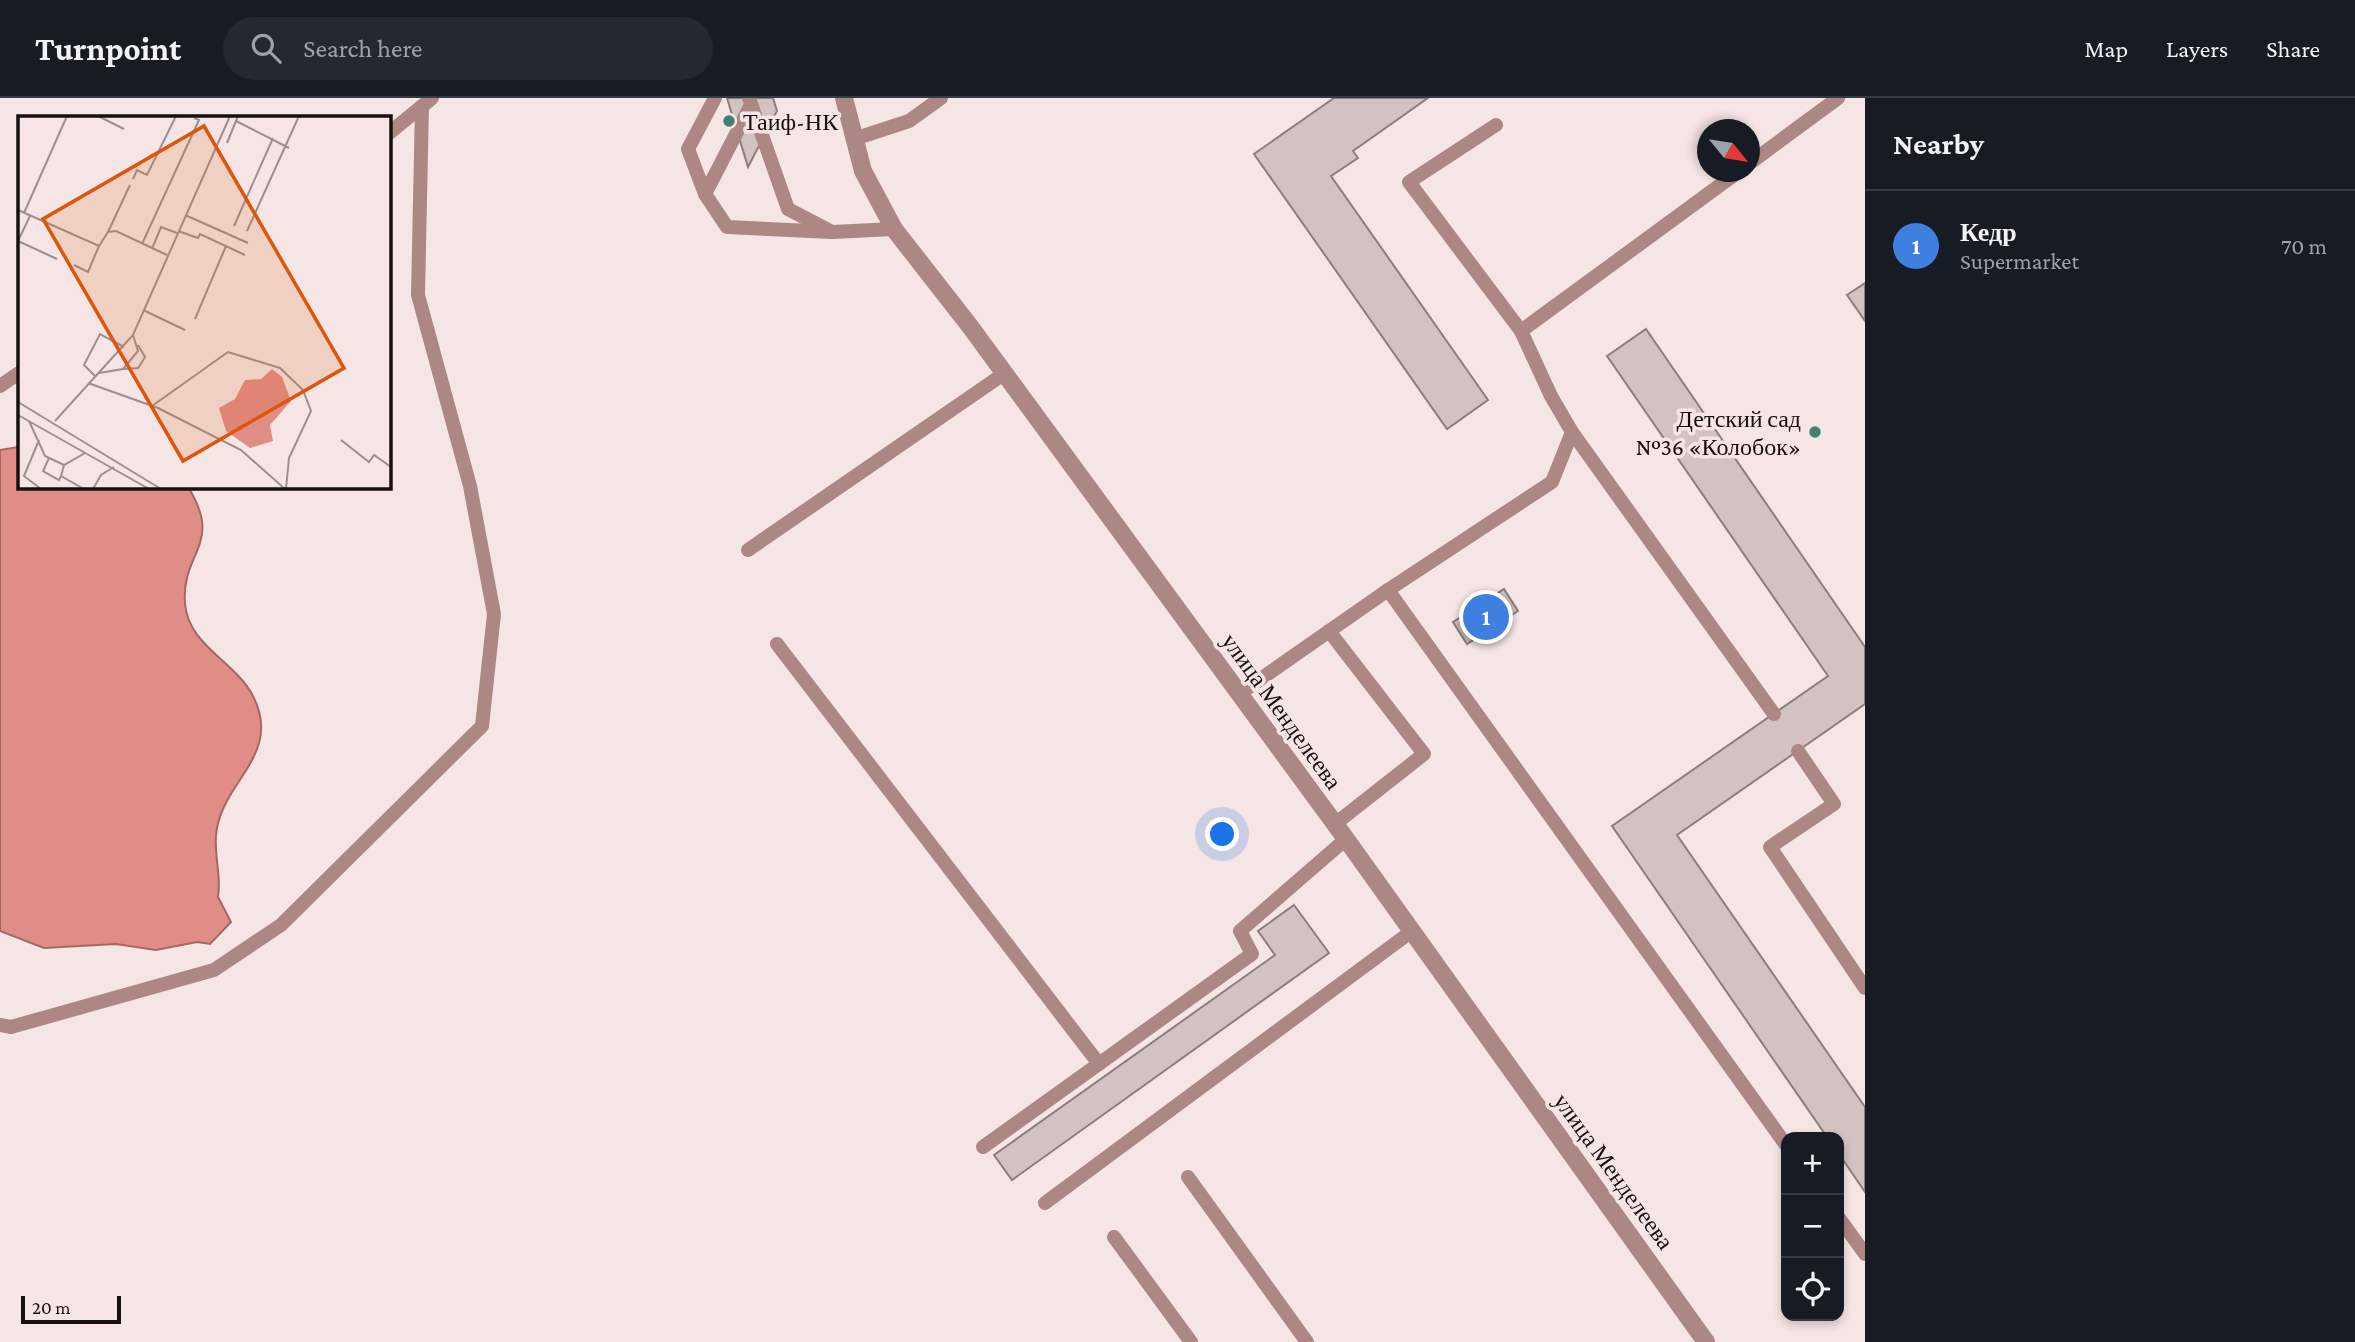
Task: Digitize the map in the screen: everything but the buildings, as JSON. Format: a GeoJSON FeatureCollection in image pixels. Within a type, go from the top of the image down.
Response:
{"type":"FeatureCollection","features":[{"type":"Feature","properties":{"kind":"street","name":"улица Менделеева"},"geometry":{"type":"LineString","coordinates":[[844,98],[863,171],[894,229],[1005,373],[1341,832],[1706,1342]]}},
{"type":"Feature","properties":{"kind":"lane"},"geometry":{"type":"LineString","coordinates":[[715,98],[688,149],[705,194],[727,227],[831,232],[894,229]]}},
{"type":"Feature","properties":{"kind":"lane"},"geometry":{"type":"LineString","coordinates":[[854,139],[909,121],[941,98]]}},
{"type":"Feature","properties":{"kind":"lane"},"geometry":{"type":"LineString","coordinates":[[1760,155],[1838,98]]}},
{"type":"Feature","properties":{"kind":"lane"},"geometry":{"type":"LineString","coordinates":[[390,132],[427,102]]}},
{"type":"Feature","properties":{"kind":"lane"},"geometry":{"type":"LineString","coordinates":[[0,1025],[11,1027],[214,970],[281,925],[482,726],[494,614],[470,486],[418,295],[427,102]]}},
{"type":"Feature","properties":{"kind":"lane"},"geometry":{"type":"LineString","coordinates":[[705,194],[750,102]]}},
{"type":"Feature","properties":{"kind":"lane"},"geometry":{"type":"LineString","coordinates":[[750,102],[788,209],[831,232]]}},
{"type":"Feature","properties":{"kind":"lane"},"geometry":{"type":"LineString","coordinates":[[1496,125],[1409,182],[1521,331],[1551,397],[1572,432],[1773,715]]}},
{"type":"Feature","properties":{"kind":"lane"},"geometry":{"type":"LineString","coordinates":[[1521,331],[1724,182]]}},
{"type":"Feature","properties":{"kind":"lane"},"geometry":{"type":"LineString","coordinates":[[748,550],[1005,373]]}},
{"type":"Feature","properties":{"kind":"lane"},"geometry":{"type":"LineString","coordinates":[[0,386],[18,374]]}},
{"type":"Feature","properties":{"kind":"lane"},"geometry":{"type":"LineString","coordinates":[[1239,694],[1388,590],[1552,482],[1572,432]]}},
{"type":"Feature","properties":{"kind":"lane"},"geometry":{"type":"LineString","coordinates":[[1388,590],[1781,1137]]}},
{"type":"Feature","properties":{"kind":"lane"},"geometry":{"type":"LineString","coordinates":[[983,1147],[1252,954],[1240,931],[1424,754],[1329,631]]}},
{"type":"Feature","properties":{"kind":"lane"},"geometry":{"type":"LineString","coordinates":[[777,644],[1099,1064]]}},
{"type":"Feature","properties":{"kind":"lane"},"geometry":{"type":"LineString","coordinates":[[1798,751],[1834,804],[1770,847],[1865,988]]}},
{"type":"Feature","properties":{"kind":"lane"},"geometry":{"type":"LineString","coordinates":[[1045,1203],[1412,931]]}},
{"type":"Feature","properties":{"kind":"lane"},"geometry":{"type":"LineString","coordinates":[[1188,1177],[1307,1342]]}},
{"type":"Feature","properties":{"kind":"lane"},"geometry":{"type":"LineString","coordinates":[[1844,1225],[1865,1254]]}},
{"type":"Feature","properties":{"kind":"lane"},"geometry":{"type":"LineString","coordinates":[[1114,1237],[1191,1342]]}},
{"type":"Feature","properties":{"kind":"shaded area"},"geometry":{"type":"Polygon","coordinates":[[[18,447],[18,488],[189,488],[198,506],[202,535],[185,586],[188,618],[203,642],[235,673],[253,696],[260,716],[261,734],[257,750],[230,795],[217,828],[218,897],[231,922],[210,944],[197,942],[156,950],[116,944],[44,948],[0,931],[0,450],[18,447]]]}},
{"type":"Feature","properties":{"kind":"place","name":"Таиф-НК"},"geometry":{"type":"Point","coordinates":[729,121]}},
{"type":"Feature","properties":{"kind":"place","name":"Детский сад №36 «Колобок»"},"geometry":{"type":"Point","coordinates":[1815,432]}},
{"type":"Feature","properties":{"kind":"place","name":"Кедр"},"geometry":{"type":"Point","coordinates":[1486,617]}}]}
